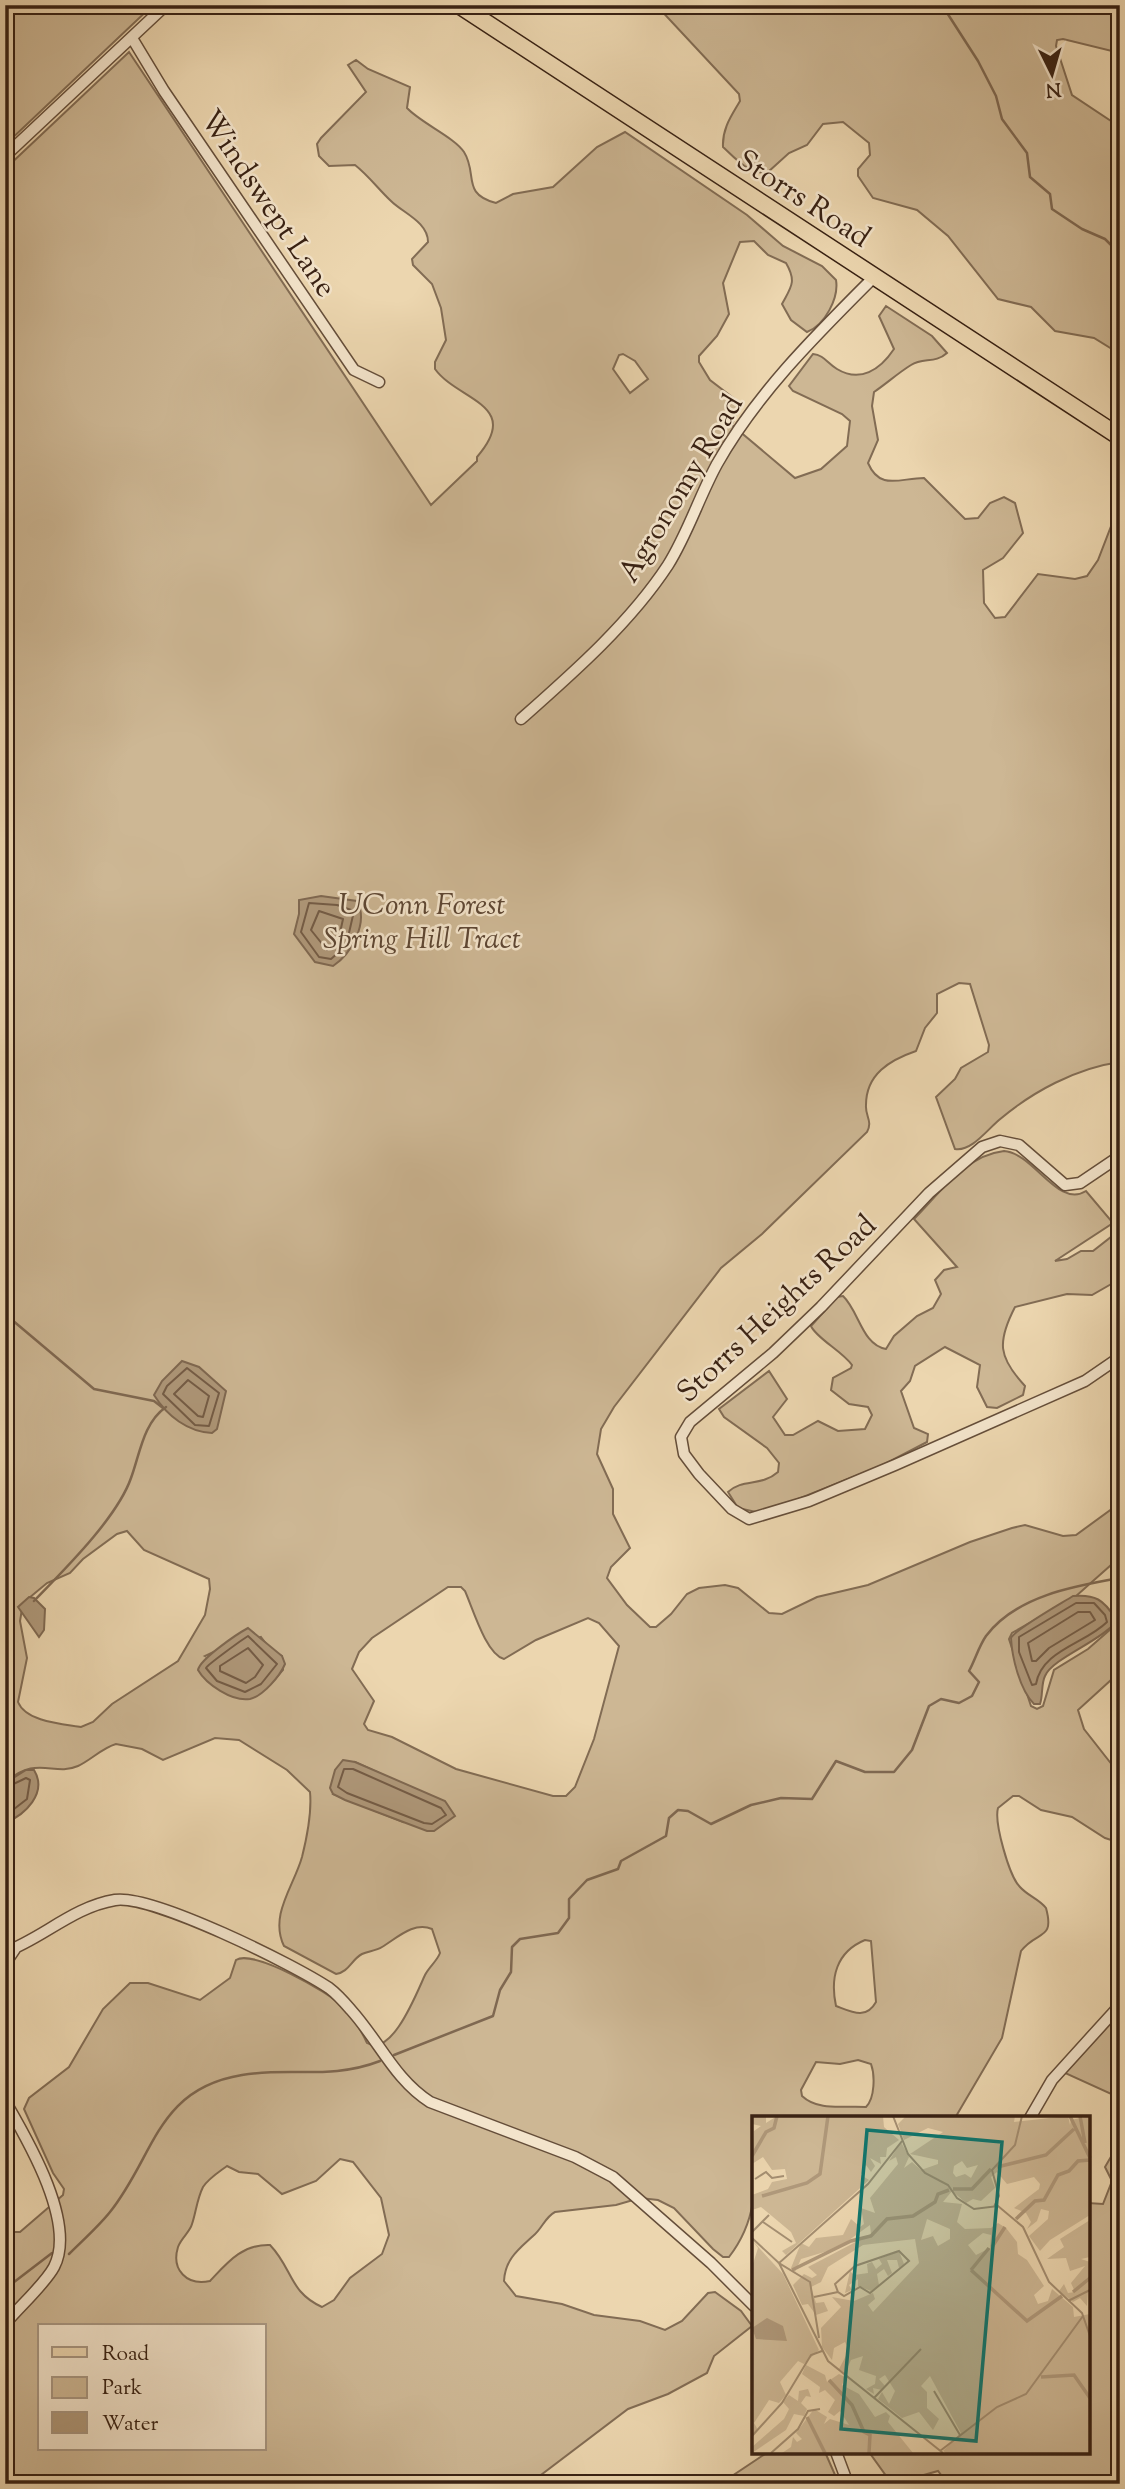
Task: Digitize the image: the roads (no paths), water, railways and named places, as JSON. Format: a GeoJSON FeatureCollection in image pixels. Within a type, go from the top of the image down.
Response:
{"type":"FeatureCollection","features":[{"type":"Feature","properties":{"kind":"main road","name":"Storrs Road"},"geometry":{"type":"LineString","coordinates":[[459,5],[1120,437]]}},
{"type":"Feature","properties":{"kind":"street"},"geometry":{"type":"LineString","coordinates":[[5,156],[166,5]]}},
{"type":"Feature","properties":{"kind":"street","name":"Windswept Lane"},"geometry":{"type":"LineString","coordinates":[[132,38],[164,91],[354,370],[379,382]]}},
{"type":"Feature","properties":{"kind":"street","name":"Agronomy Road"},"geometry":{"type":"LineString","coordinates":[[522,719],[642,598],[668,565],[717,464],[747,418],[825,325],[874,277]]}},
{"type":"Feature","properties":{"kind":"street","name":"Storrs Heights Road"},"geometry":{"type":"LineString","coordinates":[[1120,1156],[1080,1183],[1065,1185],[1019,1145],[1000,1142],[982,1147],[929,1193],[802,1325],[690,1422],[681,1437],[684,1454],[732,1509],[749,1519],[774,1514],[895,1465],[1085,1381],[1120,1357]]}},
{"type":"Feature","properties":{"kind":"street"},"geometry":{"type":"LineString","coordinates":[[5,1964],[10,1950],[83,1911],[116,1900],[145,1902],[245,1944],[330,1989],[352,2011],[402,2080],[415,2093],[430,2102],[575,2157],[612,2178],[711,2263],[752,2304]]}},
{"type":"Feature","properties":{"kind":"street"},"geometry":{"type":"LineString","coordinates":[[1031,2116],[1061,2069],[1120,2006]]}},
{"type":"Feature","properties":{"kind":"street"},"geometry":{"type":"LineString","coordinates":[[5,2101],[36,2156],[56,2213],[60,2239],[54,2266],[5,2325]]}},
{"type":"Feature","properties":{"kind":"street"},"geometry":{"type":"LineString","coordinates":[[837,2454],[848,2484]]}},
{"type":"Feature","properties":{"kind":"water"},"geometry":{"type":"Polygon","coordinates":[[[321,896],[357,901],[360,910],[359,928],[352,946],[333,966],[315,962],[294,934],[299,900],[321,896]]]}},
{"type":"Feature","properties":{"kind":"water"},"geometry":{"type":"Polygon","coordinates":[[[182,1361],[199,1367],[226,1391],[217,1429],[212,1433],[195,1430],[179,1422],[165,1410],[154,1395],[162,1381],[182,1361]]]}},
{"type":"Feature","properties":{"kind":"water"},"geometry":{"type":"Polygon","coordinates":[[[1073,1596],[1093,1597],[1103,1603],[1115,1618],[1113,1625],[1049,1670],[1044,1679],[1040,1704],[1034,1704],[1018,1673],[1011,1638],[1029,1623],[1073,1596]]]}},
{"type":"Feature","properties":{"kind":"water"},"geometry":{"type":"Polygon","coordinates":[[[29,1597],[34,1598],[45,1609],[44,1630],[39,1637],[18,1607],[29,1597]]]}},
{"type":"Feature","properties":{"kind":"water"},"geometry":{"type":"Polygon","coordinates":[[[248,1628],[282,1656],[285,1664],[275,1680],[255,1697],[235,1698],[220,1691],[198,1670],[212,1653],[248,1628]]]}},
{"type":"Feature","properties":{"kind":"water"},"geometry":{"type":"Polygon","coordinates":[[[343,1760],[355,1762],[445,1801],[455,1816],[434,1831],[427,1831],[333,1794],[330,1788],[335,1770],[343,1760]]]}},
{"type":"Feature","properties":{"kind":"water"},"geometry":{"type":"Polygon","coordinates":[[[26,1770],[34,1770],[38,1779],[36,1795],[27,1809],[5,1823],[5,1783],[26,1770]]]}},
{"type":"Feature","properties":{"kind":"waterway"},"geometry":{"type":"LineString","coordinates":[[942,5],[978,61],[996,96],[1002,119],[1027,153],[1030,177],[1050,194],[1052,209],[1082,229],[1105,239],[1120,254]]}},
{"type":"Feature","properties":{"kind":"waterway"},"geometry":{"type":"LineString","coordinates":[[5,1314],[94,1389],[154,1401],[163,1408]]}},
{"type":"Feature","properties":{"kind":"waterway"},"geometry":{"type":"LineString","coordinates":[[34,1601],[88,1543],[114,1510],[131,1478],[147,1430],[166,1407]]}},
{"type":"Feature","properties":{"kind":"waterway"},"geometry":{"type":"LineString","coordinates":[[394,2055],[493,2016],[500,1990],[511,1972],[512,1947],[520,1939],[558,1933],[569,1918],[569,1899],[587,1880],[618,1869],[621,1861],[666,1836],[669,1818],[678,1810],[688,1811],[711,1824],[751,1805],[781,1798],[812,1799],[836,1761],[865,1772],[894,1772],[912,1750],[929,1706],[941,1699],[959,1703],[972,1696],[979,1682],[969,1671],[986,1636],[998,1622],[1029,1602],[1047,1595],[1120,1578]]}},
{"type":"Feature","properties":{"kind":"waterway"},"geometry":{"type":"LineString","coordinates":[[5,1615],[10,1613]]}},
{"type":"Feature","properties":{"kind":"waterway"},"geometry":{"type":"LineString","coordinates":[[69,2254],[110,2212],[161,2128],[174,2110],[191,2094],[213,2083],[242,2075],[327,2072],[362,2067],[380,2061]]}},
{"type":"Feature","properties":{"kind":"waterway"},"geometry":{"type":"LineString","coordinates":[[5,2289],[52,2253]]}},
{"type":"Feature","properties":{"kind":"park label","name":"UConn Forest Spring Hill Tract"},"geometry":{"type":"Point","coordinates":[422,921]}}]}
